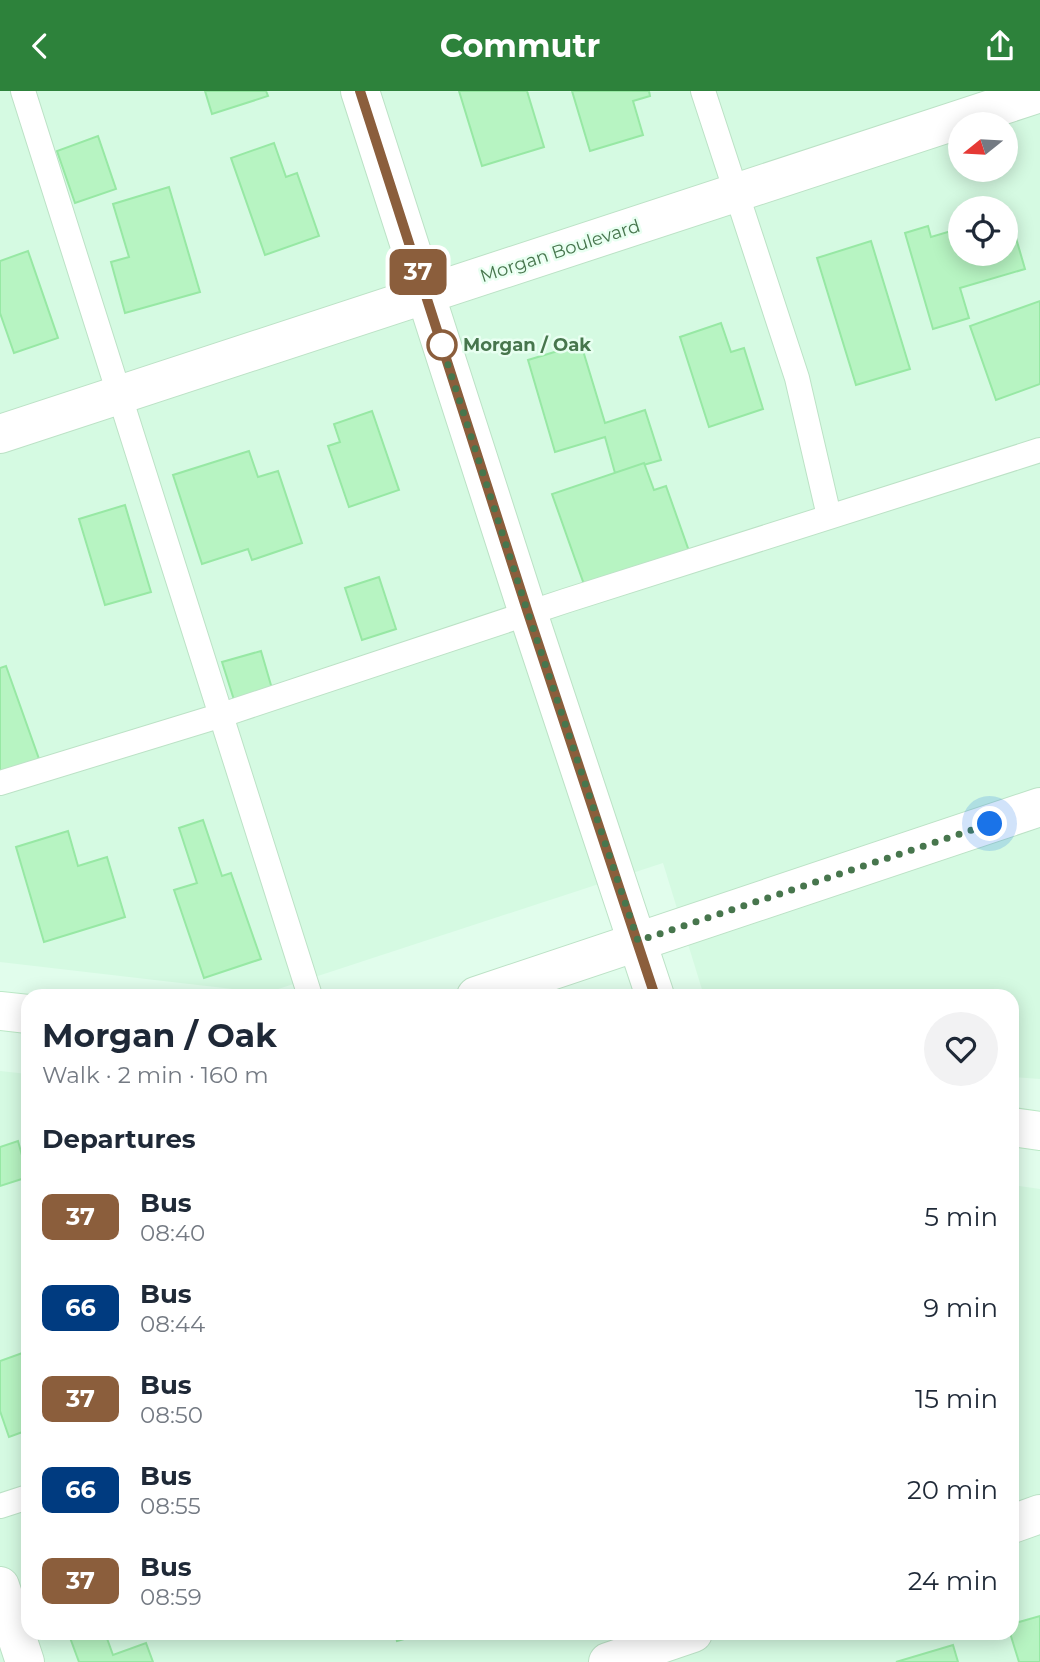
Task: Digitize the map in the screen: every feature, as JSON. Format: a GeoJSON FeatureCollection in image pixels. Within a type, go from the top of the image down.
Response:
{"type":"FeatureCollection","features":[{"type":"Feature","properties":{"kind":"street"},"geometry":{"type":"LineString","coordinates":[[360,91],[528,613],[653,989]]}},
{"type":"Feature","properties":{"kind":"street","name":"Morgan Boulevard"},"geometry":{"type":"LineString","coordinates":[[0,434],[1038,96]]}},
{"type":"Feature","properties":{"kind":"street"},"geometry":{"type":"LineString","coordinates":[[497,989],[1040,807]]}},
{"type":"Feature","properties":{"kind":"street"},"geometry":{"type":"LineString","coordinates":[[0,1011],[21,1013]]}},
{"type":"Feature","properties":{"kind":"street"},"geometry":{"type":"LineString","coordinates":[[1019,1128],[1040,1131]]}},
{"type":"Feature","properties":{"kind":"street"},"geometry":{"type":"LineString","coordinates":[[1019,1522],[1040,1514]]}},
{"type":"Feature","properties":{"kind":"street"},"geometry":{"type":"LineString","coordinates":[[0,1586],[25,1662]]}},
{"type":"Feature","properties":{"kind":"street"},"geometry":{"type":"LineString","coordinates":[[608,1662],[672,1640]]}},
{"type":"Feature","properties":{"kind":"lane"},"geometry":{"type":"LineString","coordinates":[[23,91],[308,989]]}},
{"type":"Feature","properties":{"kind":"lane"},"geometry":{"type":"LineString","coordinates":[[703,91],[797,378],[829,516]]}},
{"type":"Feature","properties":{"kind":"lane"},"geometry":{"type":"LineString","coordinates":[[0,783],[222,715],[528,613],[1040,450]]}},
{"type":"Feature","properties":{"kind":"lane"},"geometry":{"type":"LineString","coordinates":[[0,1506],[21,1499]]}},
{"type":"Feature","properties":{"kind":"shaded area"},"geometry":{"type":"Polygon","coordinates":[[[0,91],[1040,91],[1040,1079],[1019,1078],[1019,989],[702,989],[663,863],[278,989],[232,989],[0,962],[0,91]]]}},
{"type":"Feature","properties":{"kind":"shaded area"},"geometry":{"type":"Polygon","coordinates":[[[0,1071],[21,1073],[21,1640],[1019,1640],[1019,1186],[1040,1189],[1040,1662],[0,1662],[0,1071]]]}},
{"type":"Feature","properties":{"kind":"building"},"geometry":{"type":"Polygon","coordinates":[[[205,91],[266,91],[268,96],[212,114],[205,91]]]}},
{"type":"Feature","properties":{"kind":"building"},"geometry":{"type":"Polygon","coordinates":[[[459,91],[527,91],[544,147],[482,166],[459,91]]]}},
{"type":"Feature","properties":{"kind":"building"},"geometry":{"type":"Polygon","coordinates":[[[572,91],[649,91],[650,96],[633,101],[643,135],[590,151],[572,91]]]}},
{"type":"Feature","properties":{"kind":"building"},"geometry":{"type":"Polygon","coordinates":[[[98,136],[116,189],[75,203],[57,151],[98,136]]]}},
{"type":"Feature","properties":{"kind":"building"},"geometry":{"type":"Polygon","coordinates":[[[274,143],[286,177],[297,173],[319,236],[265,255],[231,158],[274,143]]]}},
{"type":"Feature","properties":{"kind":"building"},"geometry":{"type":"Polygon","coordinates":[[[169,187],[200,292],[125,313],[111,262],[129,257],[113,204],[169,187]]]}},
{"type":"Feature","properties":{"kind":"building"},"geometry":{"type":"Polygon","coordinates":[[[928,226],[931,237],[948,232],[948,266],[1018,266],[1018,245],[1025,269],[960,288],[969,318],[933,329],[905,233],[928,226]]]}},
{"type":"Feature","properties":{"kind":"building"},"geometry":{"type":"Polygon","coordinates":[[[871,241],[910,369],[856,385],[817,258],[871,241]]]}},
{"type":"Feature","properties":{"kind":"building"},"geometry":{"type":"Polygon","coordinates":[[[28,251],[58,338],[14,353],[0,313],[0,261],[28,251]]]}},
{"type":"Feature","properties":{"kind":"building"},"geometry":{"type":"Polygon","coordinates":[[[1040,301],[1040,384],[996,400],[970,326],[1040,301]]]}},
{"type":"Feature","properties":{"kind":"building"},"geometry":{"type":"Polygon","coordinates":[[[721,323],[731,352],[744,348],[763,409],[709,427],[680,337],[721,323]]]}},
{"type":"Feature","properties":{"kind":"building"},"geometry":{"type":"Polygon","coordinates":[[[581,344],[605,423],[645,410],[661,460],[615,473],[605,437],[555,452],[528,360],[581,344]]]}},
{"type":"Feature","properties":{"kind":"building"},"geometry":{"type":"Polygon","coordinates":[[[372,411],[399,490],[349,507],[328,446],[340,442],[334,424],[372,411]]]}},
{"type":"Feature","properties":{"kind":"building"},"geometry":{"type":"Polygon","coordinates":[[[249,451],[258,477],[278,471],[302,543],[252,560],[248,549],[202,564],[173,475],[249,451]]]}},
{"type":"Feature","properties":{"kind":"building"},"geometry":{"type":"Polygon","coordinates":[[[644,463],[654,490],[666,486],[690,554],[586,590],[552,494],[644,463]]]}},
{"type":"Feature","properties":{"kind":"building"},"geometry":{"type":"Polygon","coordinates":[[[125,505],[151,592],[105,605],[79,519],[125,505]]]}},
{"type":"Feature","properties":{"kind":"building"},"geometry":{"type":"Polygon","coordinates":[[[379,577],[396,629],[362,640],[345,588],[379,577]]]}},
{"type":"Feature","properties":{"kind":"building"},"geometry":{"type":"Polygon","coordinates":[[[261,651],[273,692],[235,703],[222,662],[261,651]]]}},
{"type":"Feature","properties":{"kind":"building"},"geometry":{"type":"Polygon","coordinates":[[[6,666],[39,759],[0,773],[0,668],[6,666]]]}},
{"type":"Feature","properties":{"kind":"building"},"geometry":{"type":"Polygon","coordinates":[[[203,820],[222,876],[231,873],[261,959],[204,978],[174,890],[197,883],[179,828],[203,820]]]}},
{"type":"Feature","properties":{"kind":"building"},"geometry":{"type":"Polygon","coordinates":[[[68,831],[78,866],[107,857],[125,917],[44,942],[16,847],[68,831]]]}},
{"type":"Feature","properties":{"kind":"building"},"geometry":{"type":"Polygon","coordinates":[[[18,1141],[21,1152],[21,1179],[0,1186],[0,1147],[18,1141]]]}},
{"type":"Feature","properties":{"kind":"building"},"geometry":{"type":"Polygon","coordinates":[[[21,1354],[21,1433],[9,1437],[0,1411],[0,1361],[21,1354]]]}},
{"type":"Feature","properties":{"kind":"building"},"geometry":{"type":"Polygon","coordinates":[[[1040,1616],[1040,1662],[1019,1662],[1012,1640],[1019,1640],[1019,1622],[1040,1616]]]}},
{"type":"Feature","properties":{"kind":"building"},"geometry":{"type":"Polygon","coordinates":[[[71,1640],[108,1640],[113,1655],[146,1643],[153,1662],[79,1662],[71,1640]]]}},
{"type":"Feature","properties":{"kind":"building"},"geometry":{"type":"Polygon","coordinates":[[[953,1645],[958,1662],[896,1662],[953,1645]]]}},
{"type":"Feature","properties":{"kind":"bus line","name":"37"},"geometry":{"type":"LineString","coordinates":[[360,91],[528,613],[653,989]]}},
{"type":"Feature","properties":{"kind":"place","name":"Morgan / Oak"},"geometry":{"type":"Point","coordinates":[442,345]}},
{"type":"Feature","properties":{"kind":"route"},"geometry":{"type":"LineString","coordinates":[[442,345],[439,337],[638,941],[990,824]]}}]}
